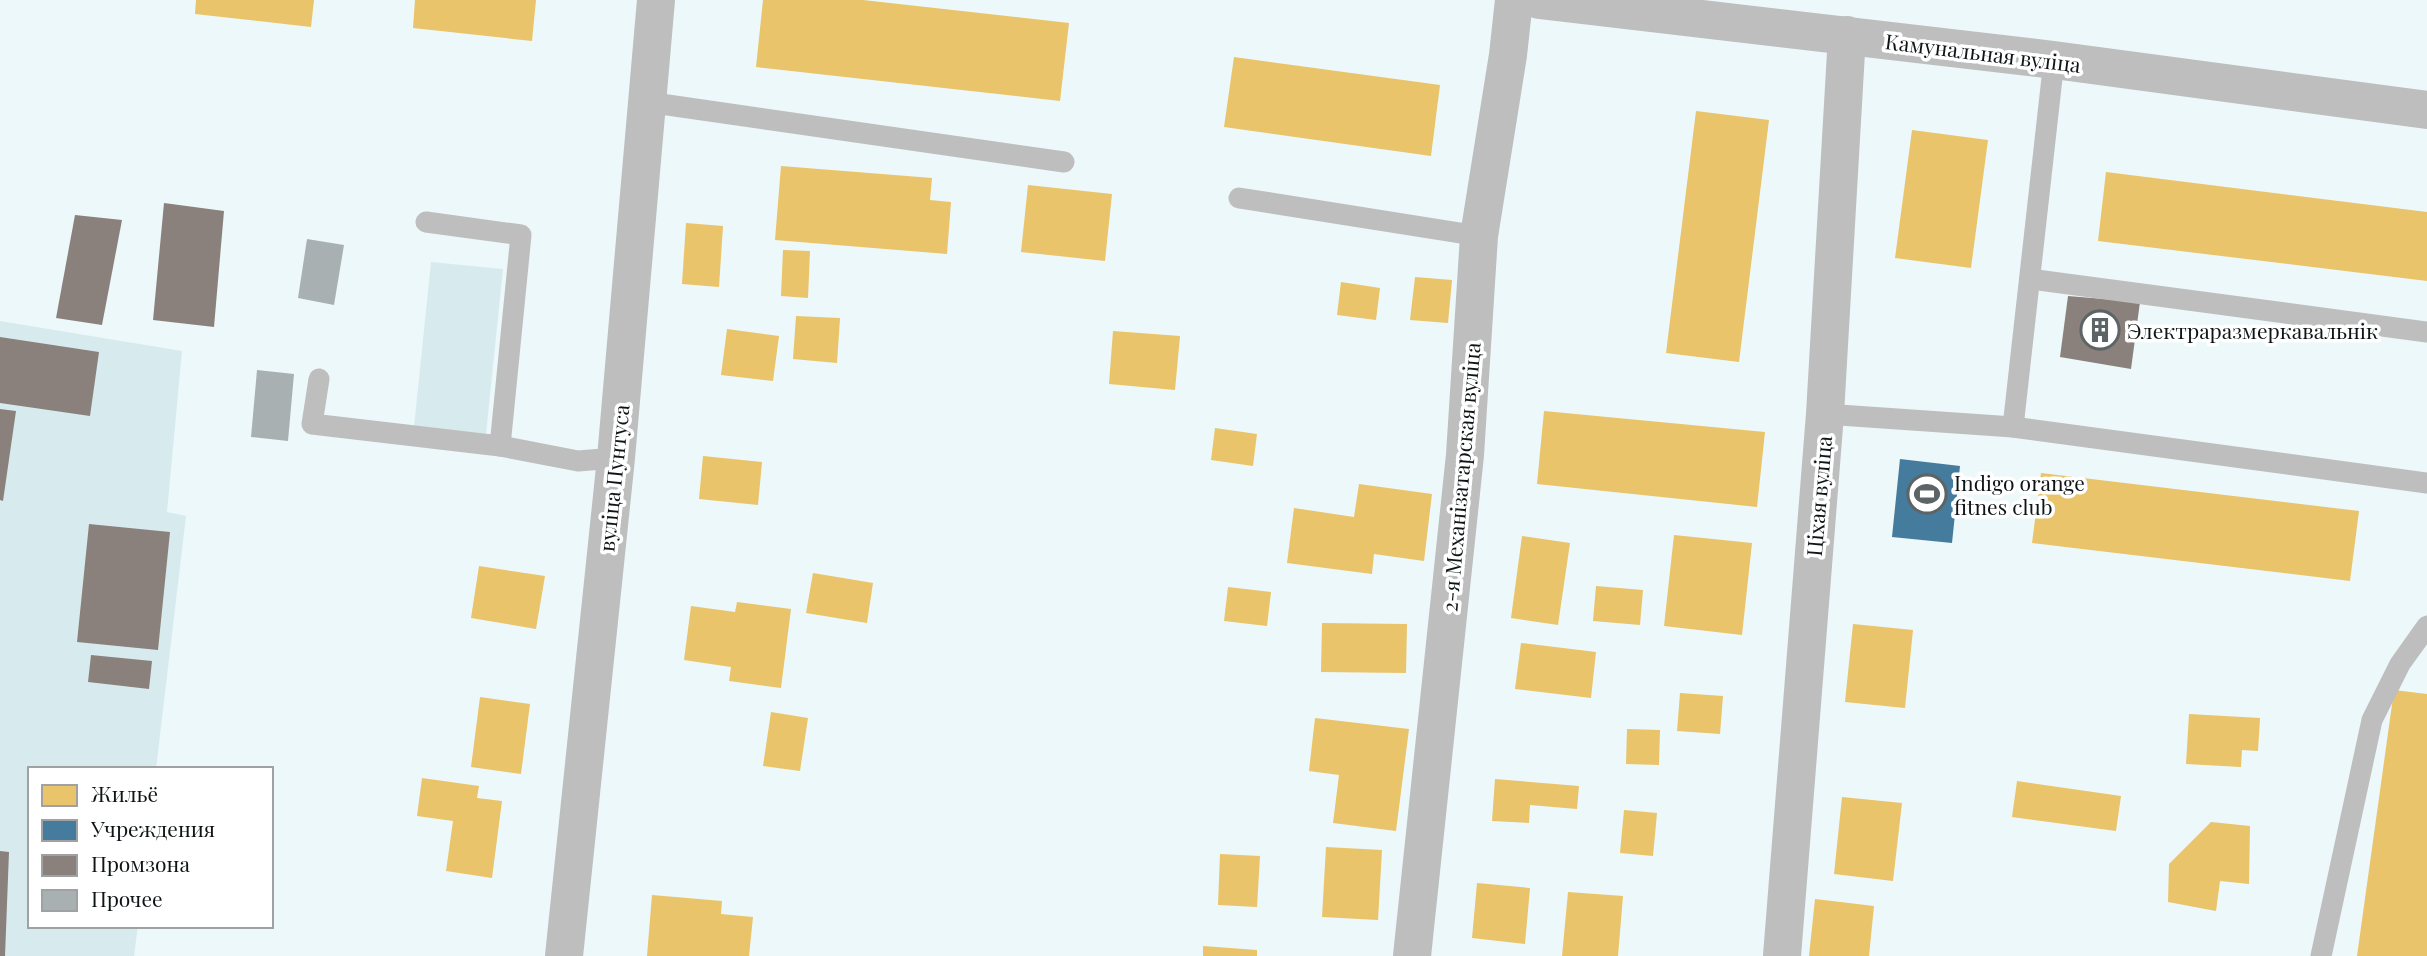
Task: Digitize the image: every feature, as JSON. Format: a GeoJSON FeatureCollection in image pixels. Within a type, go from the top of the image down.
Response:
{"type":"FeatureCollection","features":[{"type":"Feature","properties":{"kind":"street","name":"вуліца Пунтуса"},"geometry":{"type":"LineString","coordinates":[[564,956],[616,458],[656,0]]}},
{"type":"Feature","properties":{"kind":"street","name":"2-я Механізатарская вуліца"},"geometry":{"type":"LineString","coordinates":[[1412,956],[1465,455],[1479,236],[1508,55],[1514,0]]}},
{"type":"Feature","properties":{"kind":"street","name":"Камунальная вуліца"},"geometry":{"type":"LineString","coordinates":[[1539,0],[2054,60],[2427,110]]}},
{"type":"Feature","properties":{"kind":"street","name":"Ціхая вуліца"},"geometry":{"type":"LineString","coordinates":[[1782,956],[1825,414],[1847,35]]}},
{"type":"Feature","properties":{"kind":"lane"},"geometry":{"type":"LineString","coordinates":[[2013,427],[2054,60]]}},
{"type":"Feature","properties":{"kind":"lane"},"geometry":{"type":"LineString","coordinates":[[647,102],[1064,162]]}},
{"type":"Feature","properties":{"kind":"lane"},"geometry":{"type":"LineString","coordinates":[[1239,198],[1479,236]]}},
{"type":"Feature","properties":{"kind":"lane"},"geometry":{"type":"LineString","coordinates":[[426,222],[522,235],[500,446]]}},
{"type":"Feature","properties":{"kind":"lane"},"geometry":{"type":"LineString","coordinates":[[2030,279],[2427,331]]}},
{"type":"Feature","properties":{"kind":"lane"},"geometry":{"type":"LineString","coordinates":[[319,379],[312,424],[500,446],[578,461],[616,458]]}},
{"type":"Feature","properties":{"kind":"lane"},"geometry":{"type":"LineString","coordinates":[[1825,414],[2013,427],[2427,483]]}},
{"type":"Feature","properties":{"kind":"lane"},"geometry":{"type":"LineString","coordinates":[[2321,956],[2372,720],[2400,664],[2427,626]]}},
{"type":"Feature","properties":{"kind":"shaded area"},"geometry":{"type":"Polygon","coordinates":[[[431,262],[503,269],[486,434],[414,427],[431,262]]]}},
{"type":"Feature","properties":{"kind":"shaded area"},"geometry":{"type":"Polygon","coordinates":[[[0,321],[182,351],[167,512],[186,516],[156,767],[28,767],[28,928],[138,928],[134,956],[0,956],[0,321]]]}},
{"type":"Feature","properties":{"kind":"building: Жильё"},"geometry":{"type":"Polygon","coordinates":[[[196,0],[314,0],[311,27],[195,14],[196,0]]]}},
{"type":"Feature","properties":{"kind":"building: Жильё"},"geometry":{"type":"Polygon","coordinates":[[[415,0],[536,0],[532,41],[413,28],[415,0]]]}},
{"type":"Feature","properties":{"kind":"building: Жильё"},"geometry":{"type":"Polygon","coordinates":[[[763,0],[863,0],[1069,23],[1060,101],[756,67],[763,0]]]}},
{"type":"Feature","properties":{"kind":"building: Жильё"},"geometry":{"type":"Polygon","coordinates":[[[1234,57],[1440,85],[1431,156],[1224,127],[1234,57]]]}},
{"type":"Feature","properties":{"kind":"building: Жильё"},"geometry":{"type":"Polygon","coordinates":[[[1696,111],[1769,120],[1739,362],[1666,353],[1696,111]]]}},
{"type":"Feature","properties":{"kind":"building: Жильё"},"geometry":{"type":"Polygon","coordinates":[[[1912,130],[1988,140],[1971,268],[1895,258],[1912,130]]]}},
{"type":"Feature","properties":{"kind":"building: Жильё"},"geometry":{"type":"Polygon","coordinates":[[[781,166],[932,178],[930,200],[951,202],[947,254],[775,240],[781,166]]]}},
{"type":"Feature","properties":{"kind":"building: Жильё"},"geometry":{"type":"Polygon","coordinates":[[[2106,172],[2427,212],[2427,281],[2098,241],[2106,172]]]}},
{"type":"Feature","properties":{"kind":"building: Жильё"},"geometry":{"type":"Polygon","coordinates":[[[1028,185],[1112,194],[1105,261],[1021,252],[1028,185]]]}},
{"type":"Feature","properties":{"kind":"building: Жильё"},"geometry":{"type":"Polygon","coordinates":[[[686,223],[723,226],[719,287],[682,284],[686,223]]]}},
{"type":"Feature","properties":{"kind":"building: Жильё"},"geometry":{"type":"Polygon","coordinates":[[[783,250],[810,251],[808,298],[781,296],[783,250]]]}},
{"type":"Feature","properties":{"kind":"building: Жильё"},"geometry":{"type":"Polygon","coordinates":[[[1415,277],[1452,280],[1448,323],[1410,320],[1415,277]]]}},
{"type":"Feature","properties":{"kind":"building: Жильё"},"geometry":{"type":"Polygon","coordinates":[[[1341,282],[1380,288],[1376,320],[1337,315],[1341,282]]]}},
{"type":"Feature","properties":{"kind":"building: Жильё"},"geometry":{"type":"Polygon","coordinates":[[[796,316],[840,318],[837,363],[793,359],[796,316]]]}},
{"type":"Feature","properties":{"kind":"building: Жильё"},"geometry":{"type":"Polygon","coordinates":[[[727,329],[779,336],[773,381],[721,375],[727,329]]]}},
{"type":"Feature","properties":{"kind":"building: Жильё"},"geometry":{"type":"Polygon","coordinates":[[[1113,331],[1180,336],[1175,390],[1109,384],[1113,331]]]}},
{"type":"Feature","properties":{"kind":"building: Жильё"},"geometry":{"type":"Polygon","coordinates":[[[1544,411],[1765,432],[1757,507],[1537,484],[1544,411]]]}},
{"type":"Feature","properties":{"kind":"building: Жильё"},"geometry":{"type":"Polygon","coordinates":[[[1215,428],[1257,434],[1253,466],[1211,460],[1215,428]]]}},
{"type":"Feature","properties":{"kind":"building: Жильё"},"geometry":{"type":"Polygon","coordinates":[[[703,456],[762,462],[758,505],[699,499],[703,456]]]}},
{"type":"Feature","properties":{"kind":"building: Жильё"},"geometry":{"type":"Polygon","coordinates":[[[2041,473],[2359,511],[2350,581],[2032,543],[2041,473]]]}},
{"type":"Feature","properties":{"kind":"building: Жильё"},"geometry":{"type":"Polygon","coordinates":[[[1359,484],[1432,494],[1424,561],[1374,554],[1372,574],[1287,563],[1294,508],[1354,517],[1359,484]]]}},
{"type":"Feature","properties":{"kind":"building: Жильё"},"geometry":{"type":"Polygon","coordinates":[[[1674,535],[1752,543],[1742,635],[1664,626],[1674,535]]]}},
{"type":"Feature","properties":{"kind":"building: Жильё"},"geometry":{"type":"Polygon","coordinates":[[[1522,536],[1570,543],[1558,625],[1511,618],[1522,536]]]}},
{"type":"Feature","properties":{"kind":"building: Жильё"},"geometry":{"type":"Polygon","coordinates":[[[479,566],[545,576],[536,629],[471,618],[479,566]]]}},
{"type":"Feature","properties":{"kind":"building: Жильё"},"geometry":{"type":"Polygon","coordinates":[[[813,573],[873,583],[867,623],[806,613],[813,573]]]}},
{"type":"Feature","properties":{"kind":"building: Жильё"},"geometry":{"type":"Polygon","coordinates":[[[1596,586],[1643,590],[1640,625],[1593,621],[1596,586]]]}},
{"type":"Feature","properties":{"kind":"building: Жильё"},"geometry":{"type":"Polygon","coordinates":[[[1228,587],[1271,592],[1267,626],[1224,621],[1228,587]]]}},
{"type":"Feature","properties":{"kind":"building: Жильё"},"geometry":{"type":"Polygon","coordinates":[[[737,602],[791,609],[781,688],[729,681],[731,667],[684,660],[691,606],[735,612],[737,602]]]}},
{"type":"Feature","properties":{"kind":"building: Жильё"},"geometry":{"type":"Polygon","coordinates":[[[1322,623],[1407,624],[1406,673],[1321,672],[1322,623]]]}},
{"type":"Feature","properties":{"kind":"building: Жильё"},"geometry":{"type":"Polygon","coordinates":[[[1853,624],[1913,630],[1905,708],[1845,702],[1853,624]]]}},
{"type":"Feature","properties":{"kind":"building: Жильё"},"geometry":{"type":"Polygon","coordinates":[[[1521,643],[1596,652],[1591,698],[1515,689],[1521,643]]]}},
{"type":"Feature","properties":{"kind":"building: Жильё"},"geometry":{"type":"Polygon","coordinates":[[[2394,690],[2427,694],[2427,956],[2357,956],[2394,690]]]}},
{"type":"Feature","properties":{"kind":"building: Жильё"},"geometry":{"type":"Polygon","coordinates":[[[1680,693],[1723,696],[1720,734],[1677,731],[1680,693]]]}},
{"type":"Feature","properties":{"kind":"building: Жильё"},"geometry":{"type":"Polygon","coordinates":[[[480,697],[530,704],[521,774],[471,767],[480,697]]]}},
{"type":"Feature","properties":{"kind":"building: Жильё"},"geometry":{"type":"Polygon","coordinates":[[[771,712],[808,718],[800,771],[763,766],[771,712]]]}},
{"type":"Feature","properties":{"kind":"building: Жильё"},"geometry":{"type":"Polygon","coordinates":[[[2189,714],[2260,718],[2258,751],[2242,750],[2241,767],[2186,764],[2189,714]]]}},
{"type":"Feature","properties":{"kind":"building: Жильё"},"geometry":{"type":"Polygon","coordinates":[[[1315,718],[1409,729],[1396,831],[1333,823],[1339,775],[1309,771],[1315,718]]]}},
{"type":"Feature","properties":{"kind":"building: Жильё"},"geometry":{"type":"Polygon","coordinates":[[[1627,729],[1660,730],[1659,765],[1626,764],[1627,729]]]}},
{"type":"Feature","properties":{"kind":"building: Жильё"},"geometry":{"type":"Polygon","coordinates":[[[422,778],[479,786],[477,798],[502,801],[492,878],[446,871],[453,821],[417,816],[422,778]]]}},
{"type":"Feature","properties":{"kind":"building: Жильё"},"geometry":{"type":"Polygon","coordinates":[[[1495,779],[1579,786],[1577,809],[1530,805],[1529,823],[1492,821],[1495,779]]]}},
{"type":"Feature","properties":{"kind":"building: Жильё"},"geometry":{"type":"Polygon","coordinates":[[[2017,781],[2121,796],[2116,831],[2012,817],[2017,781]]]}},
{"type":"Feature","properties":{"kind":"building: Жильё"},"geometry":{"type":"Polygon","coordinates":[[[1842,797],[1902,803],[1893,881],[1834,874],[1842,797]]]}},
{"type":"Feature","properties":{"kind":"building: Жильё"},"geometry":{"type":"Polygon","coordinates":[[[1624,810],[1657,813],[1653,856],[1620,853],[1624,810]]]}},
{"type":"Feature","properties":{"kind":"building: Жильё"},"geometry":{"type":"Polygon","coordinates":[[[2211,822],[2250,826],[2249,884],[2220,881],[2216,911],[2168,902],[2169,864],[2211,822]]]}},
{"type":"Feature","properties":{"kind":"building: Жильё"},"geometry":{"type":"Polygon","coordinates":[[[1326,847],[1382,850],[1378,920],[1322,917],[1326,847]]]}},
{"type":"Feature","properties":{"kind":"building: Жильё"},"geometry":{"type":"Polygon","coordinates":[[[1220,854],[1260,856],[1257,907],[1218,905],[1220,854]]]}},
{"type":"Feature","properties":{"kind":"building: Жильё"},"geometry":{"type":"Polygon","coordinates":[[[1477,883],[1530,888],[1525,944],[1472,938],[1477,883]]]}},
{"type":"Feature","properties":{"kind":"building: Жильё"},"geometry":{"type":"Polygon","coordinates":[[[1568,892],[1623,896],[1618,956],[1562,956],[1568,892]]]}},
{"type":"Feature","properties":{"kind":"building: Жильё"},"geometry":{"type":"Polygon","coordinates":[[[652,895],[722,901],[721,914],[753,917],[749,956],[647,956],[652,895]]]}},
{"type":"Feature","properties":{"kind":"building: Жильё"},"geometry":{"type":"Polygon","coordinates":[[[1815,899],[1874,906],[1869,956],[1809,956],[1815,899]]]}},
{"type":"Feature","properties":{"kind":"building: Жильё"},"geometry":{"type":"Polygon","coordinates":[[[1203,946],[1257,950],[1257,956],[1203,956],[1203,946]]]}},
{"type":"Feature","properties":{"kind":"building: Учреждения"},"geometry":{"type":"Polygon","coordinates":[[[1900,459],[1960,466],[1952,543],[1892,537],[1900,459]]]}},
{"type":"Feature","properties":{"kind":"building: Промзона"},"geometry":{"type":"Polygon","coordinates":[[[164,203],[224,211],[214,327],[153,320],[164,203]]]}},
{"type":"Feature","properties":{"kind":"building: Промзона"},"geometry":{"type":"Polygon","coordinates":[[[75,215],[122,220],[102,325],[56,318],[75,215]]]}},
{"type":"Feature","properties":{"kind":"building: Промзона","name":"Электраразмеркавальнік"},"geometry":{"type":"Polygon","coordinates":[[[2068,296],[2140,302],[2131,369],[2060,357],[2068,296]]]}},
{"type":"Feature","properties":{"kind":"building: Промзона"},"geometry":{"type":"Polygon","coordinates":[[[0,337],[99,352],[90,416],[0,403],[0,337]]]}},
{"type":"Feature","properties":{"kind":"building: Промзона"},"geometry":{"type":"Polygon","coordinates":[[[0,409],[16,411],[3,501],[0,500],[0,409]]]}},
{"type":"Feature","properties":{"kind":"building: Промзона"},"geometry":{"type":"Polygon","coordinates":[[[89,524],[170,532],[158,650],[77,642],[89,524]]]}},
{"type":"Feature","properties":{"kind":"building: Промзона"},"geometry":{"type":"Polygon","coordinates":[[[91,655],[152,661],[149,689],[88,682],[91,655]]]}},
{"type":"Feature","properties":{"kind":"building: Промзона"},"geometry":{"type":"Polygon","coordinates":[[[0,851],[9,852],[5,956],[0,956],[0,851]]]}},
{"type":"Feature","properties":{"kind":"building: Прочее"},"geometry":{"type":"Polygon","coordinates":[[[307,239],[344,245],[334,305],[298,298],[307,239]]]}},
{"type":"Feature","properties":{"kind":"building: Прочее"},"geometry":{"type":"Polygon","coordinates":[[[257,370],[294,374],[288,441],[251,437],[257,370]]]}},
{"type":"Feature","properties":{"kind":"place","name":"Электраразмеркавальнік"},"geometry":{"type":"Point","coordinates":[2100,330]}},
{"type":"Feature","properties":{"kind":"place","name":"Indigo orange fitnes club"},"geometry":{"type":"Point","coordinates":[1927,494]}}]}
